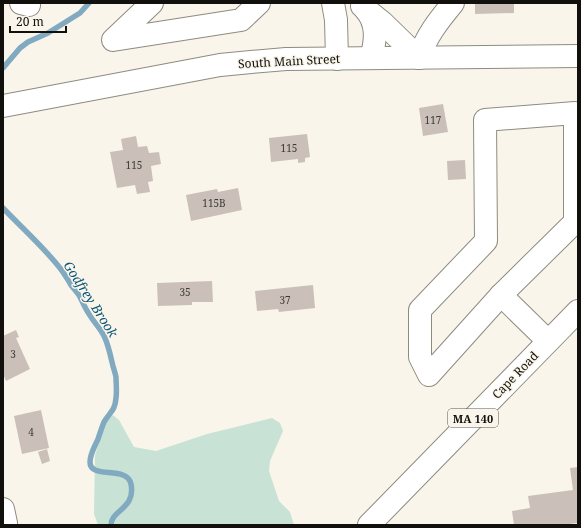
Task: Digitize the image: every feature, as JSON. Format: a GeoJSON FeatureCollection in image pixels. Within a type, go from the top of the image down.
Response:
{"type":"FeatureCollection","features":[{"type":"Feature","properties":{"kind":"main road"},"geometry":{"type":"LineString","coordinates":[[152,3],[113,40],[241,20],[259,3]]}},
{"type":"Feature","properties":{"kind":"main road"},"geometry":{"type":"LineString","coordinates":[[333,3],[336,20],[337,59]]}},
{"type":"Feature","properties":{"kind":"main road"},"geometry":{"type":"LineString","coordinates":[[360,5],[382,22],[419,58],[425,41],[431,31],[453,3]]}},
{"type":"Feature","properties":{"kind":"main road"},"geometry":{"type":"LineString","coordinates":[[360,5],[370,16],[375,28],[375,42],[371,58]]}},
{"type":"Feature","properties":{"kind":"main road","name":"South Main Street"},"geometry":{"type":"LineString","coordinates":[[3,106],[231,64],[274,60],[578,56]]}},
{"type":"Feature","properties":{"kind":"main road"},"geometry":{"type":"LineString","coordinates":[[575,113],[577,220],[501,295],[429,375],[420,357],[420,310],[486,241],[485,120],[575,113]]}},
{"type":"Feature","properties":{"kind":"main road"},"geometry":{"type":"LineString","coordinates":[[501,295],[548,341]]}},
{"type":"Feature","properties":{"kind":"main road","name":"Cape Road"},"geometry":{"type":"LineString","coordinates":[[370,525],[578,311]]}},
{"type":"Feature","properties":{"kind":"green space"},"geometry":{"type":"Polygon","coordinates":[[[113,415],[119,420],[134,447],[156,451],[207,434],[272,418],[280,423],[283,431],[270,461],[269,471],[279,501],[290,512],[294,525],[98,525],[94,514],[95,455],[106,421],[113,415]]]}},
{"type":"Feature","properties":{"kind":"building"},"geometry":{"type":"Polygon","coordinates":[[[475,3],[514,3],[514,13],[475,14],[475,3]]]}},
{"type":"Feature","properties":{"kind":"building"},"geometry":{"type":"Polygon","coordinates":[[[443,104],[448,132],[423,136],[419,108],[443,104]]]}},
{"type":"Feature","properties":{"kind":"building"},"geometry":{"type":"Polygon","coordinates":[[[307,134],[310,157],[305,158],[305,162],[298,163],[298,159],[271,162],[269,138],[307,134]]]}},
{"type":"Feature","properties":{"kind":"building"},"geometry":{"type":"Polygon","coordinates":[[[136,136],[138,147],[147,146],[149,153],[159,152],[161,164],[151,166],[153,181],[148,182],[150,192],[137,194],[135,185],[117,188],[110,152],[123,150],[121,139],[136,136]]]}},
{"type":"Feature","properties":{"kind":"building"},"geometry":{"type":"Polygon","coordinates":[[[465,160],[466,179],[448,180],[447,161],[465,160]]]}},
{"type":"Feature","properties":{"kind":"building"},"geometry":{"type":"Polygon","coordinates":[[[238,188],[242,210],[191,221],[186,195],[217,189],[218,192],[238,188]]]}},
{"type":"Feature","properties":{"kind":"building"},"geometry":{"type":"Polygon","coordinates":[[[212,281],[213,302],[192,302],[192,305],[158,306],[157,283],[212,281]]]}},
{"type":"Feature","properties":{"kind":"building"},"geometry":{"type":"Polygon","coordinates":[[[313,285],[315,308],[279,312],[278,309],[257,311],[255,291],[313,285]]]}},
{"type":"Feature","properties":{"kind":"building"},"geometry":{"type":"Polygon","coordinates":[[[16,330],[19,337],[16,338],[30,369],[6,381],[3,374],[3,336],[16,330]]]}},
{"type":"Feature","properties":{"kind":"building"},"geometry":{"type":"Polygon","coordinates":[[[41,410],[49,448],[22,454],[14,416],[41,410]]]}},
{"type":"Feature","properties":{"kind":"building"},"geometry":{"type":"Polygon","coordinates":[[[47,449],[50,461],[42,464],[38,452],[47,449]]]}},
{"type":"Feature","properties":{"kind":"building"},"geometry":{"type":"Polygon","coordinates":[[[578,467],[578,523],[561,525],[514,525],[512,511],[530,508],[528,496],[573,490],[570,468],[578,467]]]}},
{"type":"Feature","properties":{"kind":"waterway","name":"Godfrey Brook"},"geometry":{"type":"LineString","coordinates":[[3,68],[20,48],[80,13],[89,3]]}},
{"type":"Feature","properties":{"kind":"waterway","name":"Godfrey Brook"},"geometry":{"type":"LineString","coordinates":[[3,208],[42,247],[63,272],[108,345],[116,377],[115,402],[113,409],[104,422],[90,462],[92,467],[96,470],[116,473],[128,478],[131,484],[132,492],[127,504],[115,516],[111,525]]}}]}
